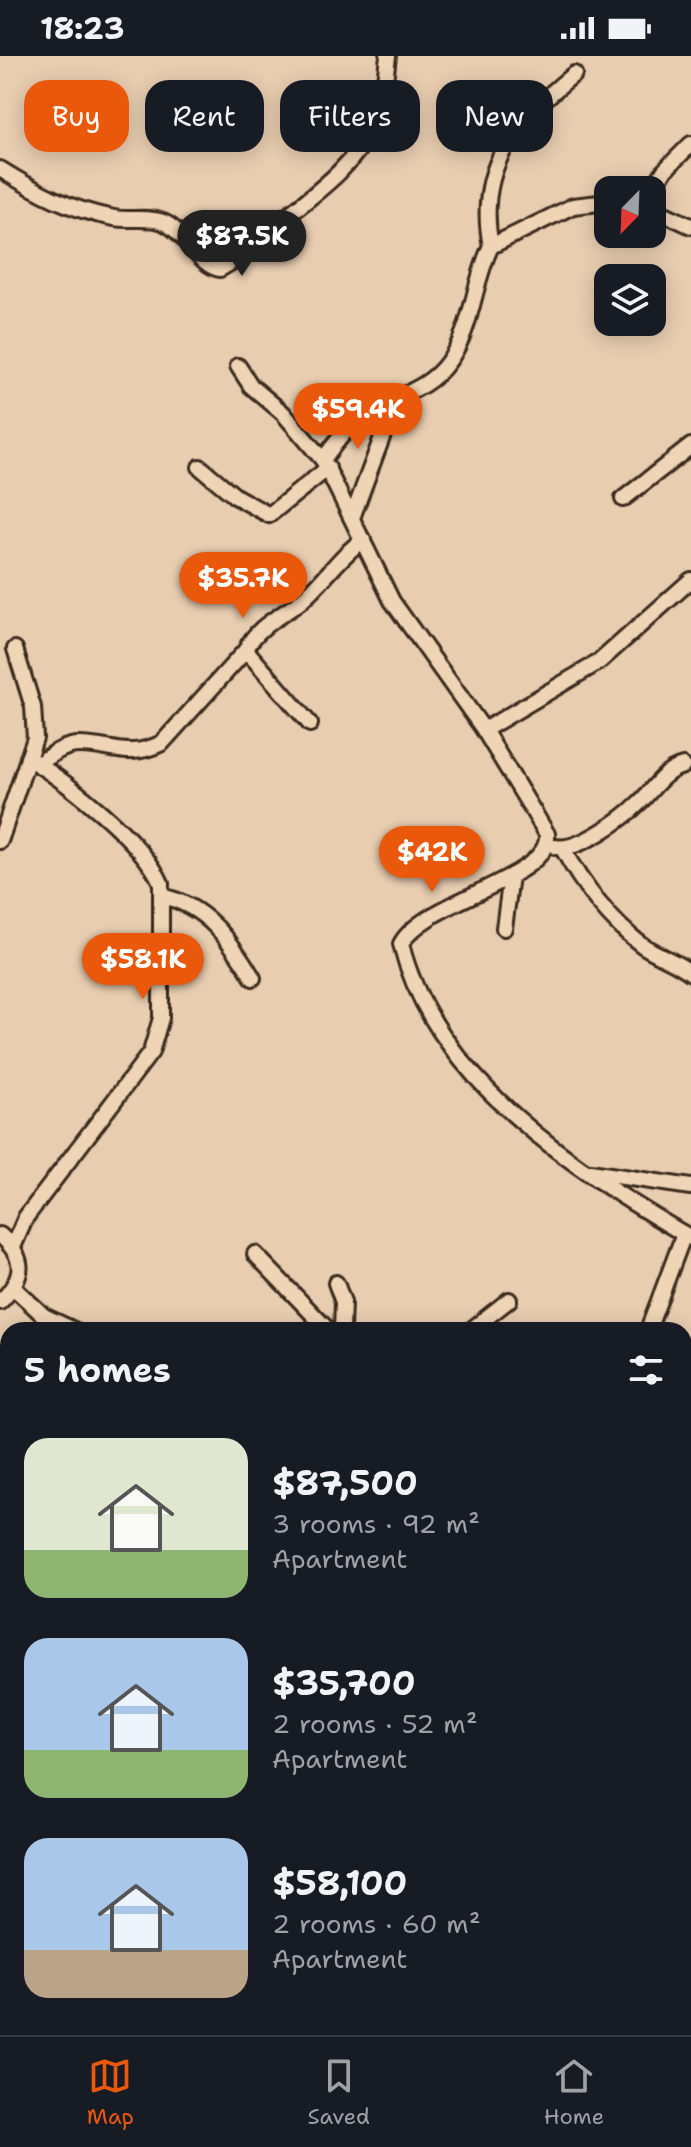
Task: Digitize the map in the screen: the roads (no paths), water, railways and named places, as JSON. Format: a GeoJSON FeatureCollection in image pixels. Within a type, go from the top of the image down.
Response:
{"type":"FeatureCollection","features":[{"type":"Feature","properties":{"kind":"street"},"geometry":{"type":"LineString","coordinates":[[0,169],[47,199],[63,205],[120,219],[159,220],[173,227],[209,266],[220,269],[237,259],[354,155],[374,124],[382,100],[388,56]]}},
{"type":"Feature","properties":{"kind":"street"},"geometry":{"type":"LineString","coordinates":[[200,467],[235,496],[269,515],[326,464],[347,429],[370,411],[420,389],[448,362],[462,335],[477,279],[491,246],[487,198],[505,145],[536,107],[574,74]]}},
{"type":"Feature","properties":{"kind":"street"},"geometry":{"type":"LineString","coordinates":[[661,176],[691,144]]}},
{"type":"Feature","properties":{"kind":"street"},"geometry":{"type":"LineString","coordinates":[[491,246],[573,206],[594,204]]}},
{"type":"Feature","properties":{"kind":"street"},"geometry":{"type":"LineString","coordinates":[[666,214],[691,226]]}},
{"type":"Feature","properties":{"kind":"street"},"geometry":{"type":"LineString","coordinates":[[238,366],[251,386],[283,413],[326,464],[378,577],[407,626],[484,730],[556,847],[611,916],[640,943],[674,960],[691,973]]}},
{"type":"Feature","properties":{"kind":"street"},"geometry":{"type":"LineString","coordinates":[[352,518],[396,400]]}},
{"type":"Feature","properties":{"kind":"street"},"geometry":{"type":"LineString","coordinates":[[623,499],[691,446]]}},
{"type":"Feature","properties":{"kind":"street"},"geometry":{"type":"LineString","coordinates":[[33,761],[77,745],[130,753],[144,752],[162,743],[246,650],[257,633],[301,601],[347,550],[363,540]]}},
{"type":"Feature","properties":{"kind":"street"},"geometry":{"type":"LineString","coordinates":[[484,730],[599,662],[691,580]]}},
{"type":"Feature","properties":{"kind":"street"},"geometry":{"type":"LineString","coordinates":[[0,841],[33,761],[36,723],[15,649]]}},
{"type":"Feature","properties":{"kind":"street"},"geometry":{"type":"LineString","coordinates":[[246,650],[310,724]]}},
{"type":"Feature","properties":{"kind":"street"},"geometry":{"type":"LineString","coordinates":[[13,1247],[26,1217],[151,1052],[161,1018],[161,883],[142,852],[33,761]]}},
{"type":"Feature","properties":{"kind":"street"},"geometry":{"type":"LineString","coordinates":[[651,1322],[688,1236],[631,1204],[585,1172],[464,1067],[425,1008],[401,944],[421,923],[511,876],[544,853],[556,847],[573,847],[624,816],[662,777],[683,766]]}},
{"type":"Feature","properties":{"kind":"street"},"geometry":{"type":"LineString","coordinates":[[504,928],[511,876]]}},
{"type":"Feature","properties":{"kind":"street"},"geometry":{"type":"LineString","coordinates":[[161,896],[184,901],[200,910],[240,956],[253,978]]}},
{"type":"Feature","properties":{"kind":"street"},"geometry":{"type":"LineString","coordinates":[[585,1172],[691,1187]]}},
{"type":"Feature","properties":{"kind":"street"},"geometry":{"type":"LineString","coordinates":[[0,1235],[13,1247],[20,1265],[14,1288],[0,1302]]}},
{"type":"Feature","properties":{"kind":"street"},"geometry":{"type":"LineString","coordinates":[[255,1254],[320,1322]]}},
{"type":"Feature","properties":{"kind":"street"},"geometry":{"type":"LineString","coordinates":[[336,1283],[343,1302],[342,1322]]}},
{"type":"Feature","properties":{"kind":"street"},"geometry":{"type":"LineString","coordinates":[[14,1288],[44,1316],[57,1322]]}},
{"type":"Feature","properties":{"kind":"street"},"geometry":{"type":"LineString","coordinates":[[481,1322],[509,1300]]}}]}
